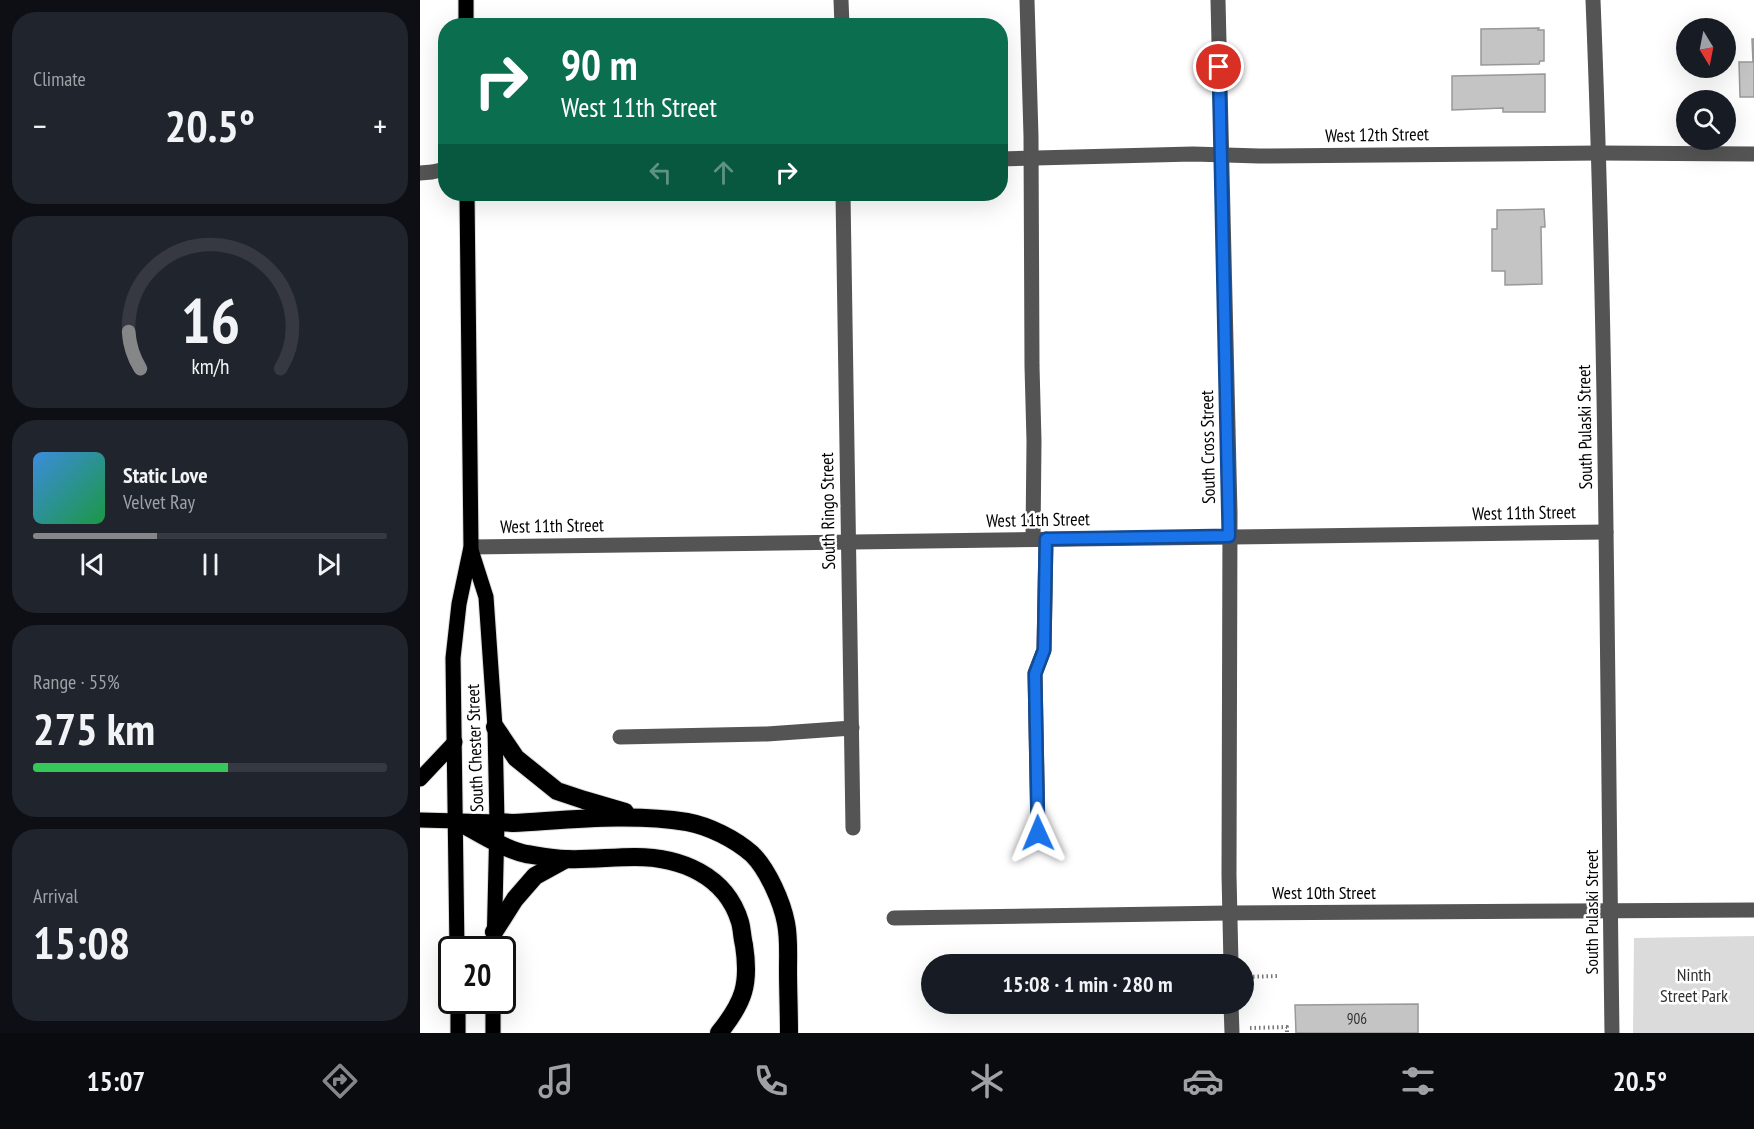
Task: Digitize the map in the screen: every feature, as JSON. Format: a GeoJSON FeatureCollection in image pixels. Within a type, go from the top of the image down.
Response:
{"type":"FeatureCollection","features":[{"type":"Feature","properties":{"kind":"highway"},"geometry":{"type":"LineString","coordinates":[[495,727],[516,758],[557,791],[652,819]]}},
{"type":"Feature","properties":{"kind":"highway"},"geometry":{"type":"LineString","coordinates":[[497,822],[610,817],[688,822],[730,839],[752,854],[777,894],[786,923],[789,1033]]}},
{"type":"Feature","properties":{"kind":"highway"},"geometry":{"type":"LineString","coordinates":[[455,820],[522,853],[566,859],[663,858],[686,865],[717,884],[735,910],[740,922],[747,975],[739,1003],[719,1033]]}},
{"type":"Feature","properties":{"kind":"highway"},"geometry":{"type":"LineString","coordinates":[[496,936],[515,899],[535,876],[566,859]]}},
{"type":"Feature","properties":{"kind":"main road"},"geometry":{"type":"LineString","coordinates":[[466,0],[466,18]]}},
{"type":"Feature","properties":{"kind":"main road","name":"South Chester Street"},"geometry":{"type":"LineString","coordinates":[[457,936],[453,658],[459,604],[471,547],[468,201]]}},
{"type":"Feature","properties":{"kind":"main road","name":"South Chester Street"},"geometry":{"type":"LineString","coordinates":[[471,547],[486,597],[495,727],[497,822],[494,936]]}},
{"type":"Feature","properties":{"kind":"main road"},"geometry":{"type":"LineString","coordinates":[[420,779],[455,742]]}},
{"type":"Feature","properties":{"kind":"main road"},"geometry":{"type":"LineString","coordinates":[[420,820],[497,822]]}},
{"type":"Feature","properties":{"kind":"main road"},"geometry":{"type":"LineString","coordinates":[[493,1014],[493,1030]]}},
{"type":"Feature","properties":{"kind":"street"},"geometry":{"type":"LineString","coordinates":[[841,0],[842,18]]}},
{"type":"Feature","properties":{"kind":"street"},"geometry":{"type":"LineString","coordinates":[[1027,0],[1032,158],[1032,366],[1044,650],[1035,674],[1038,833]]}},
{"type":"Feature","properties":{"kind":"street","name":"South Cross Street"},"geometry":{"type":"LineString","coordinates":[[1218,0],[1229,536],[1230,954]]}},
{"type":"Feature","properties":{"kind":"street","name":"South Pulaski Street"},"geometry":{"type":"LineString","coordinates":[[1593,0],[1599,153],[1606,532],[1612,1033]]}},
{"type":"Feature","properties":{"kind":"street","name":"West 12th Street"},"geometry":{"type":"LineString","coordinates":[[1008,159],[1193,154],[1754,154]]}},
{"type":"Feature","properties":{"kind":"street"},"geometry":{"type":"LineString","coordinates":[[420,173],[438,171]]}},
{"type":"Feature","properties":{"kind":"street","name":"South Ringo Street"},"geometry":{"type":"LineString","coordinates":[[843,201],[854,828]]}},
{"type":"Feature","properties":{"kind":"street","name":"West 11th Street"},"geometry":{"type":"LineString","coordinates":[[471,547],[1606,532]]}},
{"type":"Feature","properties":{"kind":"street"},"geometry":{"type":"LineString","coordinates":[[620,737],[767,734],[852,728]]}},
{"type":"Feature","properties":{"kind":"street","name":"West 10th Street"},"geometry":{"type":"LineString","coordinates":[[894,918],[1754,909]]}},
{"type":"Feature","properties":{"kind":"street"},"geometry":{"type":"LineString","coordinates":[[1231,1014],[1232,1031]]}},
{"type":"Feature","properties":{"kind":"path"},"geometry":{"type":"LineString","coordinates":[[1254,977],[1278,976]]}},
{"type":"Feature","properties":{"kind":"path"},"geometry":{"type":"LineString","coordinates":[[1232,1031],[1287,1027],[1287,1033]]}},
{"type":"Feature","properties":{"kind":"green space","name":"Ninth Street Park"},"geometry":{"type":"Polygon","coordinates":[[[1754,936],[1754,1033],[1633,1033],[1634,938],[1754,936]]]}},
{"type":"Feature","properties":{"kind":"building"},"geometry":{"type":"Polygon","coordinates":[[[1539,28],[1538,30],[1544,30],[1544,61],[1540,61],[1539,64],[1481,65],[1481,29],[1539,28]]]}},
{"type":"Feature","properties":{"kind":"building"},"geometry":{"type":"Polygon","coordinates":[[[1752,39],[1754,39],[1754,97],[1740,97],[1739,62],[1753,62],[1752,39]]]}},
{"type":"Feature","properties":{"kind":"building"},"geometry":{"type":"Polygon","coordinates":[[[1545,74],[1545,112],[1503,112],[1503,108],[1452,110],[1452,76],[1545,74]]]}},
{"type":"Feature","properties":{"kind":"building"},"geometry":{"type":"Polygon","coordinates":[[[1544,209],[1545,227],[1541,227],[1542,284],[1505,285],[1505,271],[1492,271],[1492,229],[1497,229],[1497,210],[1544,209]]]}},
{"type":"Feature","properties":{"kind":"building"},"geometry":{"type":"Polygon","coordinates":[[[1418,1004],[1418,1033],[1296,1033],[1295,1005],[1418,1004]]]}},
{"type":"Feature","properties":{"kind":"route"},"geometry":{"type":"LineString","coordinates":[[1038,833],[1035,674],[1044,650],[1046,539],[1229,536],[1219,67]]}}]}
